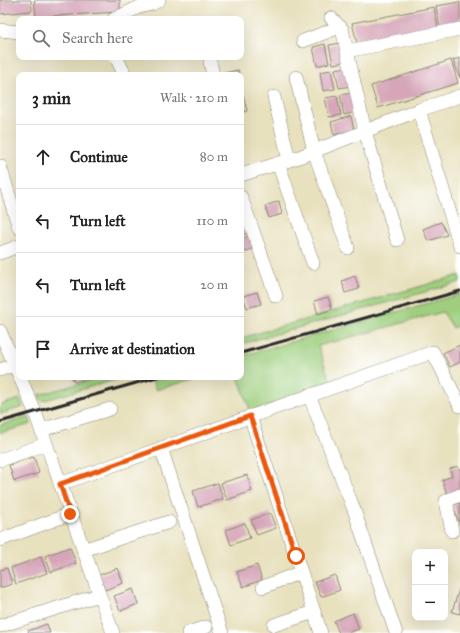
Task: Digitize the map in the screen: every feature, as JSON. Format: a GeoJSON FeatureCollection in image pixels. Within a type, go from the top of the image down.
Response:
{"type":"FeatureCollection","features":[{"type":"Feature","properties":{"kind":"street"},"geometry":{"type":"LineString","coordinates":[[120,16],[144,3],[152,4],[159,0]]}},
{"type":"Feature","properties":{"kind":"street"},"geometry":{"type":"LineString","coordinates":[[303,41],[335,22],[342,30],[365,130],[397,240]]}},
{"type":"Feature","properties":{"kind":"street"},"geometry":{"type":"LineString","coordinates":[[347,51],[460,29]]}},
{"type":"Feature","properties":{"kind":"street"},"geometry":{"type":"LineString","coordinates":[[0,30],[16,32]]}},
{"type":"Feature","properties":{"kind":"street"},"geometry":{"type":"LineString","coordinates":[[118,60],[124,72]]}},
{"type":"Feature","properties":{"kind":"street"},"geometry":{"type":"LineString","coordinates":[[296,77],[314,151],[348,248]]}},
{"type":"Feature","properties":{"kind":"street"},"geometry":{"type":"LineString","coordinates":[[244,174],[284,162],[365,130],[460,96]]}},
{"type":"Feature","properties":{"kind":"street"},"geometry":{"type":"LineString","coordinates":[[274,97],[284,162],[313,263]]}},
{"type":"Feature","properties":{"kind":"street"},"geometry":{"type":"LineString","coordinates":[[419,110],[460,246]]}},
{"type":"Feature","properties":{"kind":"street"},"geometry":{"type":"LineString","coordinates":[[0,166],[16,218]]}},
{"type":"Feature","properties":{"kind":"street"},"geometry":{"type":"LineString","coordinates":[[244,205],[276,296]]}},
{"type":"Feature","properties":{"kind":"street"},"geometry":{"type":"LineString","coordinates":[[0,252],[16,247]]}},
{"type":"Feature","properties":{"kind":"street"},"geometry":{"type":"LineString","coordinates":[[1,336],[16,369]]}},
{"type":"Feature","properties":{"kind":"street"},"geometry":{"type":"LineString","coordinates":[[60,484],[433,352],[460,406]]}},
{"type":"Feature","properties":{"kind":"street"},"geometry":{"type":"LineString","coordinates":[[0,370],[14,365]]}},
{"type":"Feature","properties":{"kind":"street"},"geometry":{"type":"LineString","coordinates":[[21,380],[35,412],[112,633]]}},
{"type":"Feature","properties":{"kind":"street"},"geometry":{"type":"LineString","coordinates":[[309,395],[353,507],[396,633]]}},
{"type":"Feature","properties":{"kind":"street"},"geometry":{"type":"LineString","coordinates":[[41,430],[110,409]]}},
{"type":"Feature","properties":{"kind":"street"},"geometry":{"type":"LineString","coordinates":[[250,416],[321,633]]}},
{"type":"Feature","properties":{"kind":"street"},"geometry":{"type":"LineString","coordinates":[[0,460],[46,444]]}},
{"type":"Feature","properties":{"kind":"street"},"geometry":{"type":"LineString","coordinates":[[161,448],[222,633]]}},
{"type":"Feature","properties":{"kind":"street"},"geometry":{"type":"LineString","coordinates":[[452,531],[446,501],[460,495]]}},
{"type":"Feature","properties":{"kind":"street"},"geometry":{"type":"LineString","coordinates":[[0,540],[70,514]]}},
{"type":"Feature","properties":{"kind":"street"},"geometry":{"type":"LineString","coordinates":[[83,550],[169,522]]}},
{"type":"Feature","properties":{"kind":"street"},"geometry":{"type":"LineString","coordinates":[[263,587],[301,572]]}},
{"type":"Feature","properties":{"kind":"street"},"geometry":{"type":"LineString","coordinates":[[0,626],[100,595]]}},
{"type":"Feature","properties":{"kind":"street"},"geometry":{"type":"LineString","coordinates":[[274,626],[314,612]]}},
{"type":"Feature","properties":{"kind":"street"},"geometry":{"type":"LineString","coordinates":[[188,633],[206,627]]}},
{"type":"Feature","properties":{"kind":"green space"},"geometry":{"type":"Polygon","coordinates":[[[460,275],[460,282],[244,343],[244,337],[460,275]]]}},
{"type":"Feature","properties":{"kind":"green space"},"geometry":{"type":"Polygon","coordinates":[[[460,294],[460,324],[453,328],[443,312],[318,346],[331,383],[251,412],[239,380],[244,380],[244,355],[460,294]]]}},
{"type":"Feature","properties":{"kind":"green space"},"geometry":{"type":"Polygon","coordinates":[[[92,380],[115,380],[42,401],[38,395],[92,380]]]}},
{"type":"Feature","properties":{"kind":"green space"},"geometry":{"type":"Polygon","coordinates":[[[156,380],[190,380],[156,390],[152,381],[156,380]]]}},
{"type":"Feature","properties":{"kind":"green space"},"geometry":{"type":"Polygon","coordinates":[[[20,399],[23,407],[0,414],[0,405],[20,399]]]}},
{"type":"Feature","properties":{"kind":"green space"},"geometry":{"type":"Polygon","coordinates":[[[29,417],[31,424],[0,433],[0,425],[29,417]]]}},
{"type":"Feature","properties":{"kind":"building"},"geometry":{"type":"Polygon","coordinates":[[[0,0],[31,0],[32,11],[0,14],[0,0]]]}},
{"type":"Feature","properties":{"kind":"building"},"geometry":{"type":"Polygon","coordinates":[[[34,0],[120,0],[120,12],[36,16],[34,0]]]}},
{"type":"Feature","properties":{"kind":"building"},"geometry":{"type":"Polygon","coordinates":[[[460,2],[460,25],[440,28],[436,6],[460,2]]]}},
{"type":"Feature","properties":{"kind":"building"},"geometry":{"type":"Polygon","coordinates":[[[434,7],[438,28],[358,46],[352,23],[434,7]]]}},
{"type":"Feature","properties":{"kind":"building"},"geometry":{"type":"Polygon","coordinates":[[[341,43],[345,62],[333,64],[329,45],[341,43]]]}},
{"type":"Feature","properties":{"kind":"building"},"geometry":{"type":"Polygon","coordinates":[[[325,44],[329,63],[317,66],[313,47],[325,44]]]}},
{"type":"Feature","properties":{"kind":"building"},"geometry":{"type":"Polygon","coordinates":[[[460,58],[460,78],[453,60],[460,58]]]}},
{"type":"Feature","properties":{"kind":"building"},"geometry":{"type":"Polygon","coordinates":[[[451,60],[458,83],[378,108],[371,86],[451,60]]]}},
{"type":"Feature","properties":{"kind":"building"},"geometry":{"type":"Polygon","coordinates":[[[347,67],[351,86],[339,88],[335,69],[347,67]]]}},
{"type":"Feature","properties":{"kind":"building"},"geometry":{"type":"Polygon","coordinates":[[[331,70],[335,89],[323,91],[320,72],[331,70]]]}},
{"type":"Feature","properties":{"kind":"building"},"geometry":{"type":"Polygon","coordinates":[[[352,93],[356,112],[344,115],[340,95],[352,93]]]}},
{"type":"Feature","properties":{"kind":"building"},"geometry":{"type":"Polygon","coordinates":[[[337,96],[341,115],[329,117],[325,98],[337,96]]]}},
{"type":"Feature","properties":{"kind":"building"},"geometry":{"type":"Polygon","coordinates":[[[244,98],[247,111],[244,112],[244,98]]]}},
{"type":"Feature","properties":{"kind":"building"},"geometry":{"type":"Polygon","coordinates":[[[351,116],[354,130],[334,135],[331,122],[351,116]]]}},
{"type":"Feature","properties":{"kind":"building"},"geometry":{"type":"Polygon","coordinates":[[[279,201],[282,214],[269,218],[265,206],[279,201]]]}},
{"type":"Feature","properties":{"kind":"building"},"geometry":{"type":"Polygon","coordinates":[[[244,220],[249,233],[244,235],[244,220]]]}},
{"type":"Feature","properties":{"kind":"building"},"geometry":{"type":"Polygon","coordinates":[[[441,222],[447,235],[428,241],[423,229],[441,222]]]}},
{"type":"Feature","properties":{"kind":"building"},"geometry":{"type":"Polygon","coordinates":[[[249,236],[254,248],[244,252],[244,238],[249,236]]]}},
{"type":"Feature","properties":{"kind":"building"},"geometry":{"type":"Polygon","coordinates":[[[355,276],[359,289],[345,293],[342,281],[355,276]]]}},
{"type":"Feature","properties":{"kind":"building"},"geometry":{"type":"Polygon","coordinates":[[[257,292],[261,304],[247,308],[244,296],[257,292]]]}},
{"type":"Feature","properties":{"kind":"building"},"geometry":{"type":"Polygon","coordinates":[[[328,297],[332,309],[318,314],[314,301],[328,297]]]}},
{"type":"Feature","properties":{"kind":"building"},"geometry":{"type":"Polygon","coordinates":[[[460,345],[460,362],[450,367],[443,353],[460,345]]]}},
{"type":"Feature","properties":{"kind":"building"},"geometry":{"type":"Polygon","coordinates":[[[34,457],[39,473],[14,481],[9,465],[34,457]]]}},
{"type":"Feature","properties":{"kind":"building"},"geometry":{"type":"Polygon","coordinates":[[[458,466],[460,471],[460,490],[447,494],[442,480],[452,476],[450,469],[458,466]]]}},
{"type":"Feature","properties":{"kind":"building"},"geometry":{"type":"Polygon","coordinates":[[[247,475],[252,491],[227,500],[221,483],[247,475]]]}},
{"type":"Feature","properties":{"kind":"building"},"geometry":{"type":"Polygon","coordinates":[[[218,483],[223,499],[198,507],[193,491],[218,483]]]}},
{"type":"Feature","properties":{"kind":"building"},"geometry":{"type":"Polygon","coordinates":[[[460,503],[460,525],[453,505],[460,503]]]}},
{"type":"Feature","properties":{"kind":"building"},"geometry":{"type":"Polygon","coordinates":[[[270,513],[276,528],[257,535],[251,520],[270,513]]]}},
{"type":"Feature","properties":{"kind":"building"},"geometry":{"type":"Polygon","coordinates":[[[245,523],[250,538],[231,545],[226,530],[245,523]]]}},
{"type":"Feature","properties":{"kind":"building"},"geometry":{"type":"Polygon","coordinates":[[[70,547],[76,563],[51,572],[45,556],[70,547]]]}},
{"type":"Feature","properties":{"kind":"building"},"geometry":{"type":"Polygon","coordinates":[[[41,557],[47,573],[16,584],[11,568],[41,557]]]}},
{"type":"Feature","properties":{"kind":"building"},"geometry":{"type":"Polygon","coordinates":[[[257,565],[262,580],[243,587],[237,572],[257,565]]]}},
{"type":"Feature","properties":{"kind":"building"},"geometry":{"type":"Polygon","coordinates":[[[7,568],[12,584],[0,588],[0,570],[7,568]]]}},
{"type":"Feature","properties":{"kind":"building"},"geometry":{"type":"Polygon","coordinates":[[[118,568],[123,583],[105,590],[99,575],[118,568]]]}},
{"type":"Feature","properties":{"kind":"building"},"geometry":{"type":"Polygon","coordinates":[[[335,575],[340,590],[321,597],[315,582],[335,575]]]}},
{"type":"Feature","properties":{"kind":"building"},"geometry":{"type":"Polygon","coordinates":[[[460,586],[460,614],[452,612],[460,586]]]}},
{"type":"Feature","properties":{"kind":"building"},"geometry":{"type":"Polygon","coordinates":[[[133,589],[138,604],[120,611],[114,596],[133,589]]]}},
{"type":"Feature","properties":{"kind":"building"},"geometry":{"type":"Polygon","coordinates":[[[353,613],[359,629],[347,633],[339,633],[334,621],[353,613]]]}},
{"type":"Feature","properties":{"kind":"building"},"geometry":{"type":"Polygon","coordinates":[[[47,624],[50,633],[29,633],[28,631],[47,624]]]}},
{"type":"Feature","properties":{"kind":"railway"},"geometry":{"type":"LineString","coordinates":[[244,352],[460,291]]}},
{"type":"Feature","properties":{"kind":"railway"},"geometry":{"type":"LineString","coordinates":[[0,422],[147,380]]}},
{"type":"Feature","properties":{"kind":"route"},"geometry":{"type":"LineString","coordinates":[[70,514],[60,484],[250,416],[296,556]]}}]}
